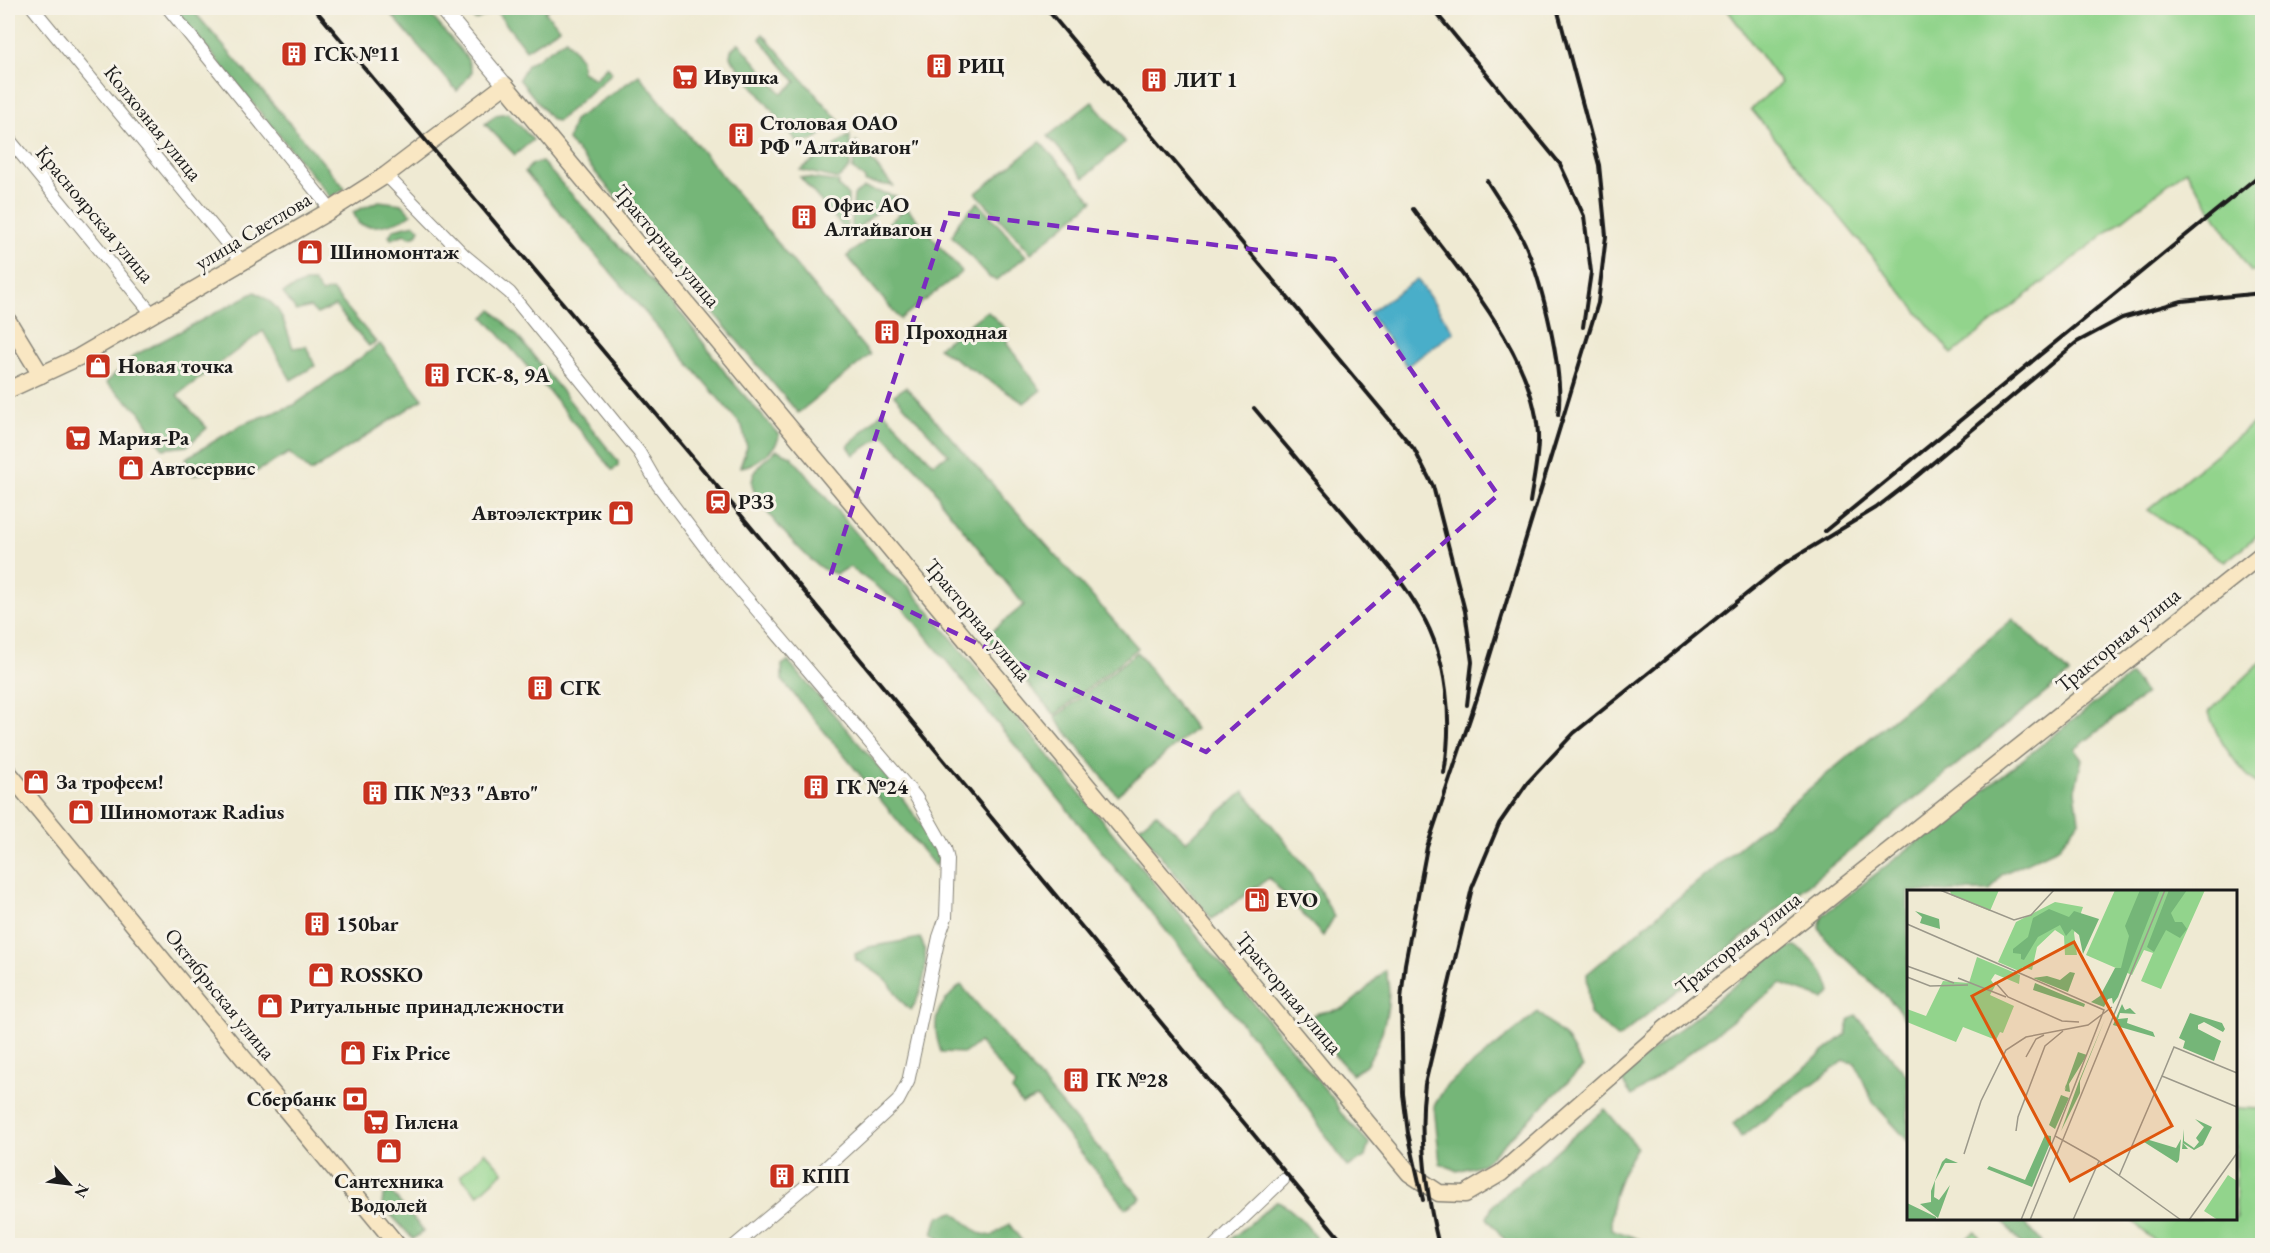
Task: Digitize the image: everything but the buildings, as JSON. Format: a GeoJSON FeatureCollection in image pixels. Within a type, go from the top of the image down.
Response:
{"type":"FeatureCollection","features":[{"type":"Feature","properties":{"kind":"main road","name":"улица Светлова"},"geometry":{"type":"LineString","coordinates":[[8,390],[79,357],[331,210],[386,175],[505,85]]}},
{"type":"Feature","properties":{"kind":"main road","name":"Тракторная улица"},"geometry":{"type":"LineString","coordinates":[[505,85],[1409,1173],[1438,1193],[1465,1194],[1502,1173],[1666,1029],[2262,554]]}},
{"type":"Feature","properties":{"kind":"main road"},"geometry":{"type":"LineString","coordinates":[[8,321],[41,375]]}},
{"type":"Feature","properties":{"kind":"main road","name":"Октябрьская улица"},"geometry":{"type":"LineString","coordinates":[[8,772],[398,1245]]}},
{"type":"Feature","properties":{"kind":"street","name":"Колхозная улица"},"geometry":{"type":"LineString","coordinates":[[33,8],[243,263]]}},
{"type":"Feature","properties":{"kind":"street"},"geometry":{"type":"LineString","coordinates":[[168,8],[331,210]]}},
{"type":"Feature","properties":{"kind":"street","name":"Тракторная улица"},"geometry":{"type":"LineString","coordinates":[[441,8],[505,85]]}},
{"type":"Feature","properties":{"kind":"street","name":"Красноярская улица"},"geometry":{"type":"LineString","coordinates":[[8,138],[153,315]]}},
{"type":"Feature","properties":{"kind":"street"},"geometry":{"type":"LineString","coordinates":[[386,175],[464,255],[510,293],[639,452],[658,485],[716,562],[776,636],[886,759],[916,797],[945,848],[948,860],[946,917],[937,945],[908,1082],[898,1101],[809,1183],[734,1245]]}},
{"type":"Feature","properties":{"kind":"street"},"geometry":{"type":"LineString","coordinates":[[1214,1245],[1283,1180]]}},
{"type":"Feature","properties":{"kind":"highlighted area"},"geometry":{"type":"Polygon","coordinates":[[[948,213],[1334,259],[1498,495],[1206,752],[831,574],[948,213]]]}},
{"type":"Feature","properties":{"kind":"green space"},"geometry":{"type":"Polygon","coordinates":[[[174,8],[191,8],[345,188],[331,198],[174,8]]]}},
{"type":"Feature","properties":{"kind":"green space"},"geometry":{"type":"Polygon","coordinates":[[[386,8],[425,8],[467,58],[472,72],[457,91],[386,8]]]}},
{"type":"Feature","properties":{"kind":"green space"},"geometry":{"type":"Polygon","coordinates":[[[465,8],[550,8],[545,12],[560,28],[526,50],[496,11],[475,20],[465,8]]]}},
{"type":"Feature","properties":{"kind":"green space"},"geometry":{"type":"Polygon","coordinates":[[[1726,8],[2262,8],[2262,271],[2251,272],[2186,170],[1952,354],[1751,109],[1781,83],[1726,8]]]}},
{"type":"Feature","properties":{"kind":"green space"},"geometry":{"type":"Polygon","coordinates":[[[763,34],[839,121],[812,141],[797,142],[730,57],[731,50],[739,43],[782,94],[796,82],[760,39],[763,34]]]}},
{"type":"Feature","properties":{"kind":"green space"},"geometry":{"type":"Polygon","coordinates":[[[566,39],[581,59],[582,72],[595,79],[607,66],[612,73],[558,121],[552,120],[519,79],[527,65],[566,39]]]}},
{"type":"Feature","properties":{"kind":"green space"},"geometry":{"type":"Polygon","coordinates":[[[639,75],[870,355],[798,413],[568,140],[574,120],[639,75]]]}},
{"type":"Feature","properties":{"kind":"green space"},"geometry":{"type":"Polygon","coordinates":[[[1092,102],[1125,142],[1084,178],[1048,136],[1092,102]]]}},
{"type":"Feature","properties":{"kind":"green space"},"geometry":{"type":"Polygon","coordinates":[[[508,113],[533,140],[515,155],[485,124],[496,115],[508,113]]]}},
{"type":"Feature","properties":{"kind":"green space"},"geometry":{"type":"Polygon","coordinates":[[[850,135],[850,168],[838,179],[800,170],[850,135]]]}},
{"type":"Feature","properties":{"kind":"green space"},"geometry":{"type":"Polygon","coordinates":[[[856,142],[893,186],[865,182],[865,179],[853,169],[856,142]]]}},
{"type":"Feature","properties":{"kind":"green space"},"geometry":{"type":"Polygon","coordinates":[[[1040,142],[1093,201],[1031,253],[976,193],[1040,142]]]}},
{"type":"Feature","properties":{"kind":"green space"},"geometry":{"type":"Polygon","coordinates":[[[542,162],[685,318],[730,379],[779,435],[775,446],[764,456],[752,464],[740,467],[747,447],[742,426],[525,172],[532,164],[542,162]]]}},
{"type":"Feature","properties":{"kind":"green space"},"geometry":{"type":"Polygon","coordinates":[[[800,177],[839,182],[838,186],[848,195],[847,232],[800,177]]]}},
{"type":"Feature","properties":{"kind":"green space"},"geometry":{"type":"Polygon","coordinates":[[[864,188],[896,196],[851,234],[854,195],[864,188]]]}},
{"type":"Feature","properties":{"kind":"green space"},"geometry":{"type":"Polygon","coordinates":[[[379,201],[402,204],[411,214],[386,225],[359,224],[353,212],[379,201]]]}},
{"type":"Feature","properties":{"kind":"green space"},"geometry":{"type":"Polygon","coordinates":[[[978,202],[1026,256],[997,280],[990,278],[952,236],[959,221],[978,202]]]}},
{"type":"Feature","properties":{"kind":"green space"},"geometry":{"type":"Polygon","coordinates":[[[907,208],[962,272],[900,319],[847,256],[907,208]]]}},
{"type":"Feature","properties":{"kind":"green space"},"geometry":{"type":"Polygon","coordinates":[[[415,224],[420,229],[417,235],[410,237],[405,234],[391,239],[389,236],[394,229],[415,224]]]}},
{"type":"Feature","properties":{"kind":"green space"},"geometry":{"type":"Polygon","coordinates":[[[305,282],[314,282],[321,293],[332,290],[376,342],[369,346],[335,306],[317,314],[310,307],[296,311],[283,293],[305,282]]]}},
{"type":"Feature","properties":{"kind":"green space"},"geometry":{"type":"Polygon","coordinates":[[[255,292],[277,308],[293,348],[306,346],[315,366],[291,380],[263,331],[177,395],[207,428],[187,446],[163,449],[140,412],[106,383],[133,356],[255,292]]]}},
{"type":"Feature","properties":{"kind":"green space"},"geometry":{"type":"Polygon","coordinates":[[[492,310],[516,334],[618,461],[618,466],[612,470],[551,394],[484,317],[492,310]]]}},
{"type":"Feature","properties":{"kind":"green space"},"geometry":{"type":"Polygon","coordinates":[[[987,311],[1008,331],[1007,344],[1041,390],[1024,403],[938,348],[987,311]]]}},
{"type":"Feature","properties":{"kind":"green space"},"geometry":{"type":"Polygon","coordinates":[[[380,344],[423,399],[311,472],[289,453],[245,478],[230,465],[193,475],[186,458],[243,424],[294,405],[380,344]]]}},
{"type":"Feature","properties":{"kind":"green space"},"geometry":{"type":"Polygon","coordinates":[[[906,387],[1138,648],[1055,715],[986,636],[1024,605],[941,502],[933,486],[884,435],[854,455],[848,446],[883,411],[933,463],[949,455],[894,395],[906,387]]]}},
{"type":"Feature","properties":{"kind":"green space"},"geometry":{"type":"Polygon","coordinates":[[[2262,416],[2262,531],[2225,562],[2148,510],[2262,416]]]}},
{"type":"Feature","properties":{"kind":"green space"},"geometry":{"type":"Polygon","coordinates":[[[777,450],[791,456],[889,572],[909,587],[1334,1100],[1340,1112],[1369,1143],[1365,1157],[1347,1167],[1295,1089],[900,604],[850,567],[836,574],[823,569],[805,554],[769,515],[760,502],[752,482],[758,467],[777,450]]]}},
{"type":"Feature","properties":{"kind":"green space"},"geometry":{"type":"Polygon","coordinates":[[[2013,619],[2069,674],[1618,1038],[1590,1014],[1587,974],[2013,619]]]}},
{"type":"Feature","properties":{"kind":"green space"},"geometry":{"type":"Polygon","coordinates":[[[1137,652],[1195,729],[1117,795],[1055,718],[1137,652]]]}},
{"type":"Feature","properties":{"kind":"green space"},"geometry":{"type":"Polygon","coordinates":[[[788,661],[885,774],[934,842],[940,861],[935,866],[782,680],[782,665],[788,661]]]}},
{"type":"Feature","properties":{"kind":"green space"},"geometry":{"type":"Polygon","coordinates":[[[2262,661],[2262,788],[2245,773],[2223,744],[2209,712],[2262,661]]]}},
{"type":"Feature","properties":{"kind":"green space"},"geometry":{"type":"Polygon","coordinates":[[[2131,675],[2146,694],[2075,749],[2082,759],[2075,790],[2079,821],[2058,848],[2002,874],[1991,890],[1907,890],[1907,1023],[1895,1005],[1825,938],[1819,928],[1822,916],[2131,675]]]}},
{"type":"Feature","properties":{"kind":"green space"},"geometry":{"type":"Polygon","coordinates":[[[1244,791],[1311,873],[1334,917],[1323,936],[1269,878],[1212,919],[1138,828],[1156,813],[1186,841],[1244,791]]]}},
{"type":"Feature","properties":{"kind":"green space"},"geometry":{"type":"Polygon","coordinates":[[[920,938],[925,955],[924,974],[916,1002],[911,1010],[901,1001],[885,979],[856,960],[855,954],[869,947],[920,938]]]}},
{"type":"Feature","properties":{"kind":"green space"},"geometry":{"type":"Polygon","coordinates":[[[1796,947],[1818,967],[1831,993],[1823,999],[1781,984],[1632,1096],[1619,1077],[1782,948],[1796,947]]]}},
{"type":"Feature","properties":{"kind":"green space"},"geometry":{"type":"Polygon","coordinates":[[[1385,970],[1389,992],[1386,1018],[1378,1042],[1367,1063],[1352,1074],[1306,1024],[1317,1013],[1338,1010],[1348,1005],[1385,970]]]}},
{"type":"Feature","properties":{"kind":"green space"},"geometry":{"type":"Polygon","coordinates":[[[961,985],[1141,1198],[1126,1208],[1037,1098],[1022,1104],[1012,1091],[1015,1085],[979,1042],[965,1053],[941,1052],[936,1031],[938,1015],[946,1000],[961,985]]]}},
{"type":"Feature","properties":{"kind":"green space"},"geometry":{"type":"Polygon","coordinates":[[[1538,1012],[1566,1038],[1583,1067],[1483,1164],[1457,1171],[1440,1163],[1434,1106],[1446,1086],[1538,1012]]]}},
{"type":"Feature","properties":{"kind":"green space"},"geometry":{"type":"Polygon","coordinates":[[[1856,1015],[1907,1076],[1907,1140],[1873,1102],[1855,1063],[1844,1061],[1741,1137],[1733,1124],[1846,1034],[1850,1019],[1856,1015]]]}},
{"type":"Feature","properties":{"kind":"green space"},"geometry":{"type":"Polygon","coordinates":[[[2237,1108],[2262,1109],[2262,1245],[2159,1245],[2131,1220],[2237,1220],[2237,1108]]]}},
{"type":"Feature","properties":{"kind":"green space"},"geometry":{"type":"Polygon","coordinates":[[[1605,1109],[1637,1147],[1617,1186],[1612,1206],[1611,1229],[1650,1245],[1509,1245],[1487,1218],[1493,1205],[1605,1109]]]}},
{"type":"Feature","properties":{"kind":"green space"},"geometry":{"type":"Polygon","coordinates":[[[485,1152],[503,1172],[478,1195],[460,1176],[485,1152]]]}},
{"type":"Feature","properties":{"kind":"green space"},"geometry":{"type":"Polygon","coordinates":[[[390,1191],[424,1231],[413,1239],[382,1205],[383,1196],[390,1191]]]}},
{"type":"Feature","properties":{"kind":"green space"},"geometry":{"type":"Polygon","coordinates":[[[1277,1201],[1301,1220],[1320,1245],[1224,1245],[1277,1201]]]}},
{"type":"Feature","properties":{"kind":"green space"},"geometry":{"type":"Polygon","coordinates":[[[954,1212],[978,1233],[992,1236],[1009,1224],[1025,1245],[944,1245],[933,1233],[938,1217],[954,1212]]]}},
{"type":"Feature","properties":{"kind":"green space"},"geometry":{"type":"Polygon","coordinates":[[[2002,1220],[2023,1220],[2044,1245],[2022,1245],[2002,1220]]]}},
{"type":"Feature","properties":{"kind":"green space"},"geometry":{"type":"Polygon","coordinates":[[[1975,1232],[1985,1245],[1958,1245],[1975,1232]]]}},
{"type":"Feature","properties":{"kind":"water"},"geometry":{"type":"Polygon","coordinates":[[[1417,279],[1454,332],[1407,366],[1369,313],[1417,279]]]}},
{"type":"Feature","properties":{"kind":"railway"},"geometry":{"type":"LineString","coordinates":[[314,8],[721,491],[1346,1246]]}},
{"type":"Feature","properties":{"kind":"railway"},"geometry":{"type":"LineString","coordinates":[[1046,8],[1414,449],[1433,486],[1465,611],[1472,662],[1467,705]]}},
{"type":"Feature","properties":{"kind":"railway"},"geometry":{"type":"LineString","coordinates":[[1423,1200],[1408,1133],[1403,1094],[1401,999],[1405,964],[1427,847],[1477,698],[1598,303],[1606,236],[1599,165],[1557,8]]}},
{"type":"Feature","properties":{"kind":"railway"},"geometry":{"type":"LineString","coordinates":[[1437,14],[1560,164],[1584,216],[1591,272],[1583,327]]}},
{"type":"Feature","properties":{"kind":"railway"},"geometry":{"type":"LineString","coordinates":[[1825,531],[2262,173]]}},
{"type":"Feature","properties":{"kind":"railway"},"geometry":{"type":"LineString","coordinates":[[1487,181],[1512,220],[1532,261],[1545,304],[1555,353],[1558,376],[1558,415]]}},
{"type":"Feature","properties":{"kind":"railway"},"geometry":{"type":"LineString","coordinates":[[1413,209],[1491,315],[1509,344],[1523,374],[1533,404],[1538,434],[1537,460],[1530,502]]}},
{"type":"Feature","properties":{"kind":"railway"},"geometry":{"type":"LineString","coordinates":[[1439,1246],[1424,1165],[1422,1125],[1425,1084],[1472,888],[1499,824],[1528,782],[1574,733],[1785,563],[1876,508],[2077,342],[2122,318],[2182,301],[2262,293]]}},
{"type":"Feature","properties":{"kind":"railway"},"geometry":{"type":"LineString","coordinates":[[1254,408],[1386,563],[1421,613],[1430,631],[1443,670],[1448,712],[1444,773]]}},
{"type":"Feature","properties":{"kind":"place","name":"ГСК №11"},"geometry":{"type":"Point","coordinates":[294,54]}},
{"type":"Feature","properties":{"kind":"place","name":"РИЦ"},"geometry":{"type":"Point","coordinates":[939,66]}},
{"type":"Feature","properties":{"kind":"place","name":"Ивушка"},"geometry":{"type":"Point","coordinates":[685,77]}},
{"type":"Feature","properties":{"kind":"place","name":"ЛИТ 1"},"geometry":{"type":"Point","coordinates":[1154,80]}},
{"type":"Feature","properties":{"kind":"place","name":"Столовая ОАО РФ \"Алтайвагон\""},"geometry":{"type":"Point","coordinates":[741,135]}},
{"type":"Feature","properties":{"kind":"place","name":"Офис АО Алтайвагон"},"geometry":{"type":"Point","coordinates":[804,217]}},
{"type":"Feature","properties":{"kind":"place","name":"Шиномонтаж"},"geometry":{"type":"Point","coordinates":[310,252]}},
{"type":"Feature","properties":{"kind":"place","name":"Проходная"},"geometry":{"type":"Point","coordinates":[887,332]}},
{"type":"Feature","properties":{"kind":"place","name":"Новая точка"},"geometry":{"type":"Point","coordinates":[98,366]}},
{"type":"Feature","properties":{"kind":"place","name":"ГСК-8, 9А"},"geometry":{"type":"Point","coordinates":[437,375]}},
{"type":"Feature","properties":{"kind":"place","name":"Мария-Ра"},"geometry":{"type":"Point","coordinates":[78,438]}},
{"type":"Feature","properties":{"kind":"place","name":"Автосервис"},"geometry":{"type":"Point","coordinates":[131,468]}},
{"type":"Feature","properties":{"kind":"place","name":"РЗЗ"},"geometry":{"type":"Point","coordinates":[718,502]}},
{"type":"Feature","properties":{"kind":"place","name":"Автоэлектрик"},"geometry":{"type":"Point","coordinates":[621,513]}},
{"type":"Feature","properties":{"kind":"place","name":"СГК"},"geometry":{"type":"Point","coordinates":[540,688]}},
{"type":"Feature","properties":{"kind":"place","name":"За трофеем!"},"geometry":{"type":"Point","coordinates":[36,782]}},
{"type":"Feature","properties":{"kind":"place","name":"ГК №24"},"geometry":{"type":"Point","coordinates":[816,787]}},
{"type":"Feature","properties":{"kind":"place","name":"ПК №33 \"Авто\""},"geometry":{"type":"Point","coordinates":[375,793]}},
{"type":"Feature","properties":{"kind":"place","name":"Шиномотаж Radius"},"geometry":{"type":"Point","coordinates":[81,812]}},
{"type":"Feature","properties":{"kind":"place","name":"EVO"},"geometry":{"type":"Point","coordinates":[1257,900]}},
{"type":"Feature","properties":{"kind":"place","name":"150bar"},"geometry":{"type":"Point","coordinates":[317,924]}},
{"type":"Feature","properties":{"kind":"place","name":"ROSSKO"},"geometry":{"type":"Point","coordinates":[321,975]}},
{"type":"Feature","properties":{"kind":"place","name":"Ритуальные принадлежности"},"geometry":{"type":"Point","coordinates":[270,1006]}},
{"type":"Feature","properties":{"kind":"place","name":"Fix Price"},"geometry":{"type":"Point","coordinates":[353,1053]}},
{"type":"Feature","properties":{"kind":"place","name":"ГК №28"},"geometry":{"type":"Point","coordinates":[1076,1080]}},
{"type":"Feature","properties":{"kind":"place","name":"Сбербанк"},"geometry":{"type":"Point","coordinates":[355,1099]}},
{"type":"Feature","properties":{"kind":"place","name":"Гилена"},"geometry":{"type":"Point","coordinates":[376,1122]}},
{"type":"Feature","properties":{"kind":"place","name":"Сантехника Водолей"},"geometry":{"type":"Point","coordinates":[389,1151]}},
{"type":"Feature","properties":{"kind":"place","name":"КПП"},"geometry":{"type":"Point","coordinates":[782,1176]}}]}
